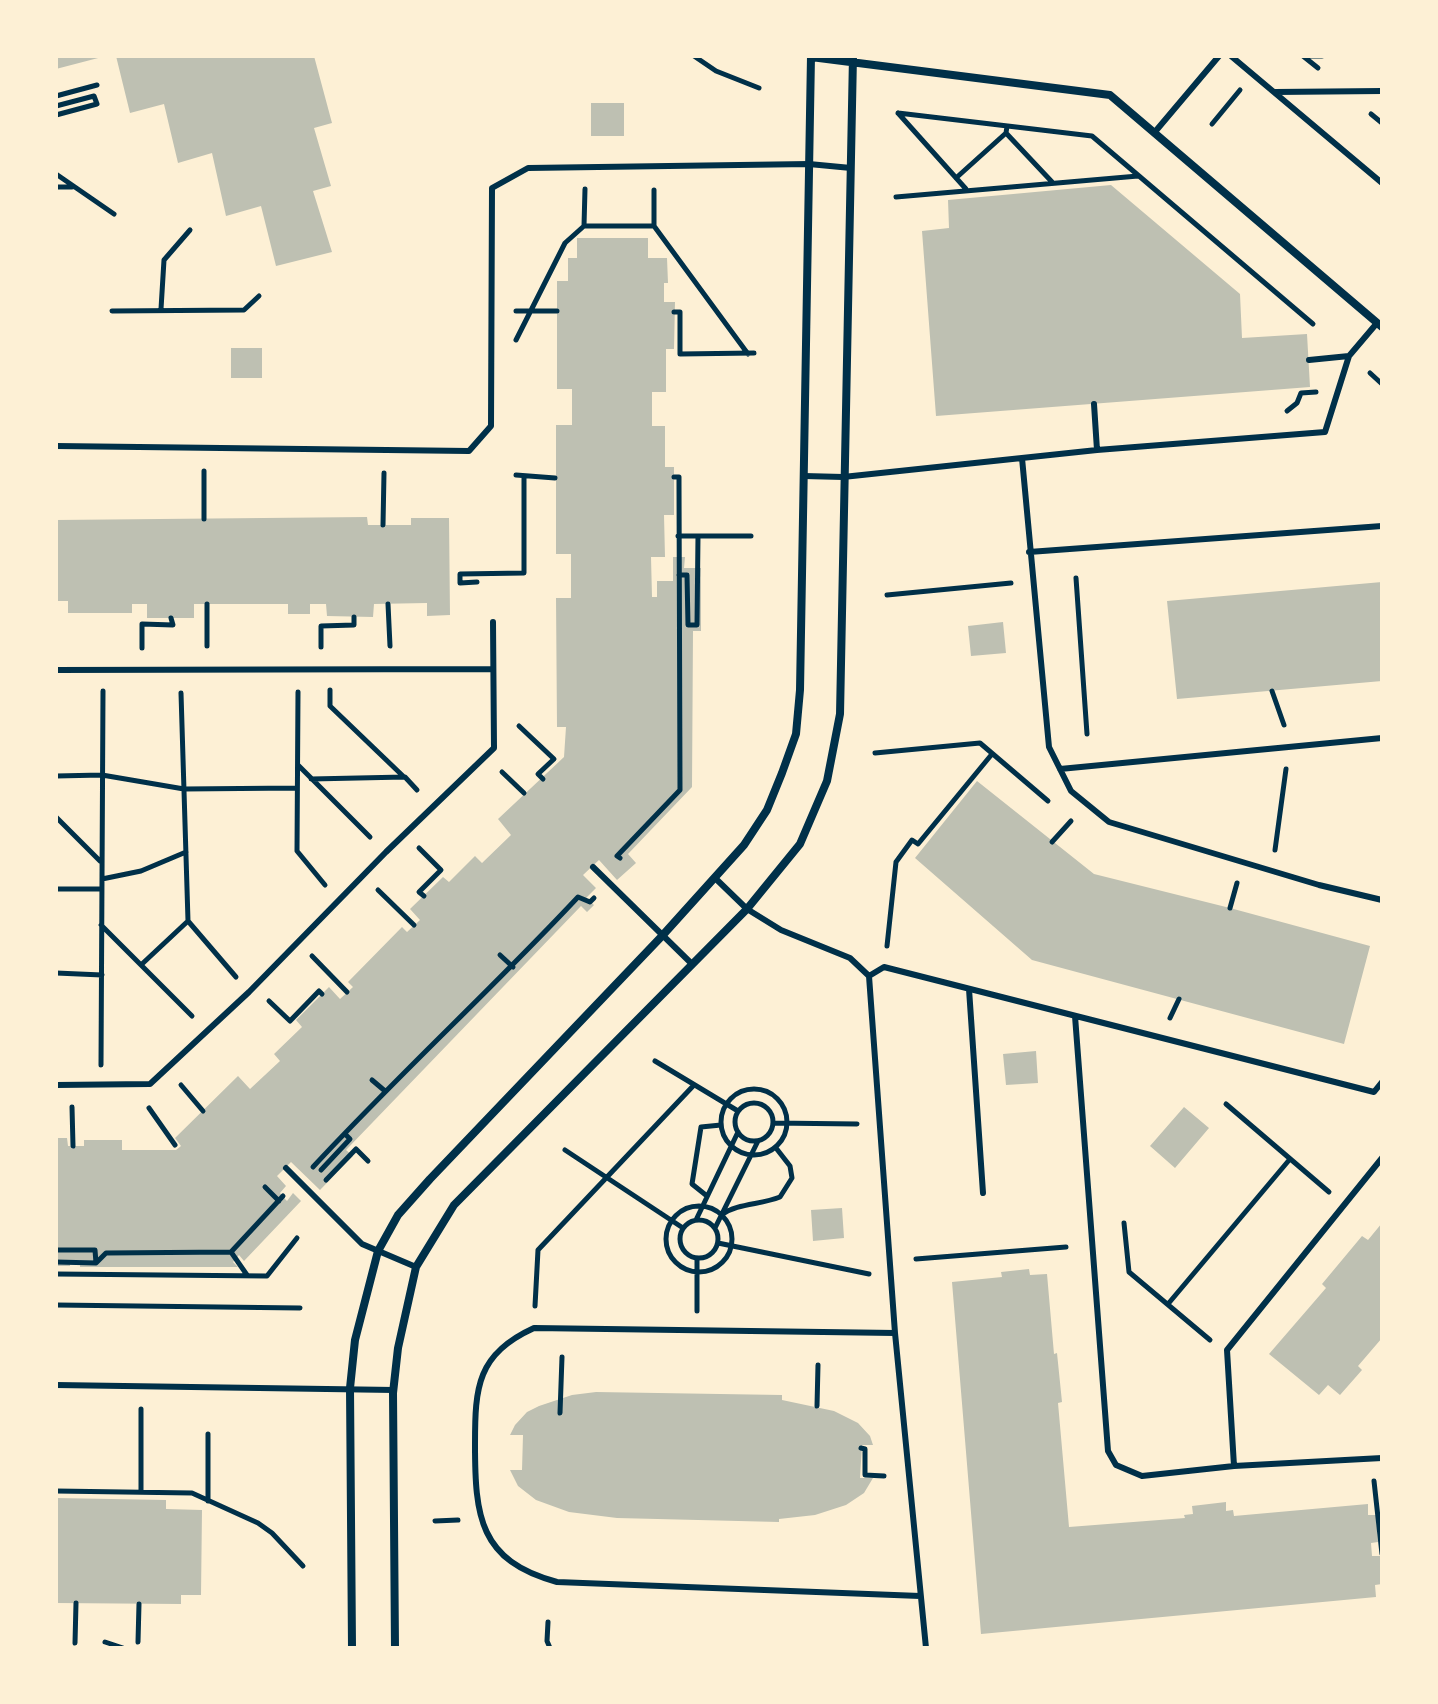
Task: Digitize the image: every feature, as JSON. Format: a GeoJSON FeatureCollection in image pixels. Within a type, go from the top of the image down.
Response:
{"type":"FeatureCollection","features":[{"type":"Feature","properties":{"kind":"street"},"geometry":{"type":"LineString","coordinates":[[352,1648],[350,1388],[355,1340],[378,1251],[398,1215],[430,1179],[662,936],[744,845],[767,810],[796,734],[800,690],[811,56],[853,59],[1110,95],[1380,325]]}},
{"type":"Feature","properties":{"kind":"street"},"geometry":{"type":"LineString","coordinates":[[395,1648],[394,1390],[398,1348],[416,1267],[454,1205],[747,909],[800,844],[823,792],[840,714],[853,59]]}},
{"type":"Feature","properties":{"kind":"lane"},"geometry":{"type":"LineString","coordinates":[[1154,133],[1219,56]]}},
{"type":"Feature","properties":{"kind":"lane"},"geometry":{"type":"LineString","coordinates":[[1231,56],[1382,183]]}},
{"type":"Feature","properties":{"kind":"lane"},"geometry":{"type":"LineString","coordinates":[[1275,92],[1382,91]]}},
{"type":"Feature","properties":{"kind":"lane"},"geometry":{"type":"LineString","coordinates":[[56,446],[469,451],[491,426],[492,188],[528,168],[809,164],[851,168]]}},
{"type":"Feature","properties":{"kind":"lane"},"geometry":{"type":"LineString","coordinates":[[804,476],[843,477],[1097,450],[1325,432],[1349,356],[1380,325]]}},
{"type":"Feature","properties":{"kind":"lane"},"geometry":{"type":"LineString","coordinates":[[1309,360],[1349,356]]}},
{"type":"Feature","properties":{"kind":"lane"},"geometry":{"type":"LineString","coordinates":[[1094,404],[1097,450]]}},
{"type":"Feature","properties":{"kind":"lane"},"geometry":{"type":"LineString","coordinates":[[1022,458],[1049,747],[1071,791],[1109,822],[1319,885],[1382,900]]}},
{"type":"Feature","properties":{"kind":"lane"},"geometry":{"type":"LineString","coordinates":[[1029,552],[1382,526]]}},
{"type":"Feature","properties":{"kind":"lane"},"geometry":{"type":"LineString","coordinates":[[56,1085],[150,1084],[249,992],[386,852],[494,748],[493,622]]}},
{"type":"Feature","properties":{"kind":"lane"},"geometry":{"type":"LineString","coordinates":[[56,670],[493,669]]}},
{"type":"Feature","properties":{"kind":"lane"},"geometry":{"type":"LineString","coordinates":[[1060,769],[1382,738]]}},
{"type":"Feature","properties":{"kind":"lane"},"geometry":{"type":"LineString","coordinates":[[593,867],[692,964]]}},
{"type":"Feature","properties":{"kind":"lane"},"geometry":{"type":"LineString","coordinates":[[715,878],[747,909],[781,930],[850,958],[869,976],[895,1333],[926,1648]]}},
{"type":"Feature","properties":{"kind":"lane"},"geometry":{"type":"LineString","coordinates":[[869,976],[884,967],[1382,1095]]}},
{"type":"Feature","properties":{"kind":"lane"},"geometry":{"type":"LineString","coordinates":[[969,989],[983,1193]]}},
{"type":"Feature","properties":{"kind":"lane"},"geometry":{"type":"LineString","coordinates":[[1075,1016],[1108,1451],[1116,1465],[1142,1476],[1234,1466],[1382,1458]]}},
{"type":"Feature","properties":{"kind":"lane"},"geometry":{"type":"LineString","coordinates":[[1374,1092],[1382,1082]]}},
{"type":"Feature","properties":{"kind":"lane"},"geometry":{"type":"LineString","coordinates":[[1234,1466],[1227,1350],[1382,1158]]}},
{"type":"Feature","properties":{"kind":"lane"},"geometry":{"type":"LineString","coordinates":[[286,1168],[362,1244],[416,1267]]}},
{"type":"Feature","properties":{"kind":"lane"},"geometry":{"type":"LineString","coordinates":[[895,1333],[534,1328],[515,1337],[494,1353],[482,1374],[475,1401],[475,1490],[479,1516],[494,1544],[515,1565],[557,1582],[920,1596]]}},
{"type":"Feature","properties":{"kind":"lane"},"geometry":{"type":"LineString","coordinates":[[56,1385],[394,1390]]}},
{"type":"Feature","properties":{"kind":"path"},"geometry":{"type":"LineString","coordinates":[[694,56],[716,71],[759,88]]}},
{"type":"Feature","properties":{"kind":"path"},"geometry":{"type":"LineString","coordinates":[[1304,56],[1322,56]]}},
{"type":"Feature","properties":{"kind":"path"},"geometry":{"type":"LineString","coordinates":[[56,96],[97,85]]}},
{"type":"Feature","properties":{"kind":"path"},"geometry":{"type":"LineString","coordinates":[[56,106],[94,96],[97,104],[56,115]]}},
{"type":"Feature","properties":{"kind":"path"},"geometry":{"type":"LineString","coordinates":[[966,190],[898,113],[1006,130],[1092,136],[1313,324]]}},
{"type":"Feature","properties":{"kind":"path"},"geometry":{"type":"LineString","coordinates":[[956,178],[1006,130]]}},
{"type":"Feature","properties":{"kind":"path"},"geometry":{"type":"LineString","coordinates":[[1006,130],[1053,183]]}},
{"type":"Feature","properties":{"kind":"path"},"geometry":{"type":"LineString","coordinates":[[56,174],[114,214]]}},
{"type":"Feature","properties":{"kind":"path"},"geometry":{"type":"LineString","coordinates":[[896,197],[1138,175]]}},
{"type":"Feature","properties":{"kind":"path"},"geometry":{"type":"LineString","coordinates":[[56,187],[73,187]]}},
{"type":"Feature","properties":{"kind":"path"},"geometry":{"type":"LineString","coordinates":[[584,226],[585,189]]}},
{"type":"Feature","properties":{"kind":"path"},"geometry":{"type":"LineString","coordinates":[[654,190],[654,226],[751,354],[680,354],[680,312],[674,312]]}},
{"type":"Feature","properties":{"kind":"path"},"geometry":{"type":"LineString","coordinates":[[516,340],[565,243],[584,226],[654,226]]}},
{"type":"Feature","properties":{"kind":"path"},"geometry":{"type":"LineString","coordinates":[[161,309],[164,260],[190,230]]}},
{"type":"Feature","properties":{"kind":"path"},"geometry":{"type":"LineString","coordinates":[[112,311],[244,310],[259,296]]}},
{"type":"Feature","properties":{"kind":"path"},"geometry":{"type":"LineString","coordinates":[[516,311],[557,311]]}},
{"type":"Feature","properties":{"kind":"path"},"geometry":{"type":"LineString","coordinates":[[1370,373],[1382,384]]}},
{"type":"Feature","properties":{"kind":"path"},"geometry":{"type":"LineString","coordinates":[[204,471],[204,519]]}},
{"type":"Feature","properties":{"kind":"path"},"geometry":{"type":"LineString","coordinates":[[383,525],[384,473]]}},
{"type":"Feature","properties":{"kind":"path"},"geometry":{"type":"LineString","coordinates":[[516,475],[555,478]]}},
{"type":"Feature","properties":{"kind":"path"},"geometry":{"type":"LineString","coordinates":[[477,582],[460,583],[460,574],[524,573],[524,476]]}},
{"type":"Feature","properties":{"kind":"path"},"geometry":{"type":"LineString","coordinates":[[625,864],[617,856],[680,790],[679,477],[674,477]]}},
{"type":"Feature","properties":{"kind":"path"},"geometry":{"type":"LineString","coordinates":[[678,536],[751,536]]}},
{"type":"Feature","properties":{"kind":"path"},"geometry":{"type":"LineString","coordinates":[[679,575],[687,575],[688,625],[697,625],[698,536]]}},
{"type":"Feature","properties":{"kind":"path"},"geometry":{"type":"LineString","coordinates":[[1076,578],[1087,734]]}},
{"type":"Feature","properties":{"kind":"path"},"geometry":{"type":"LineString","coordinates":[[887,595],[1032,582]]}},
{"type":"Feature","properties":{"kind":"path"},"geometry":{"type":"LineString","coordinates":[[207,604],[207,646]]}},
{"type":"Feature","properties":{"kind":"path"},"geometry":{"type":"LineString","coordinates":[[388,604],[390,648]]}},
{"type":"Feature","properties":{"kind":"path"},"geometry":{"type":"LineString","coordinates":[[321,651],[321,626],[354,625],[354,617]]}},
{"type":"Feature","properties":{"kind":"path"},"geometry":{"type":"LineString","coordinates":[[142,624],[173,625],[171,618]]}},
{"type":"Feature","properties":{"kind":"path"},"geometry":{"type":"LineString","coordinates":[[101,1086],[103,670]]}},
{"type":"Feature","properties":{"kind":"path"},"geometry":{"type":"LineString","coordinates":[[330,687],[330,706],[420,792],[458,783]]}},
{"type":"Feature","properties":{"kind":"path"},"geometry":{"type":"LineString","coordinates":[[1272,691],[1284,720]]}},
{"type":"Feature","properties":{"kind":"path"},"geometry":{"type":"LineString","coordinates":[[181,692],[188,921],[249,992],[267,999],[290,1021],[319,991],[322,994]]}},
{"type":"Feature","properties":{"kind":"path"},"geometry":{"type":"LineString","coordinates":[[298,692],[297,851],[339,899]]}},
{"type":"Feature","properties":{"kind":"path"},"geometry":{"type":"LineString","coordinates":[[519,726],[554,759],[538,774],[543,779]]}},
{"type":"Feature","properties":{"kind":"path"},"geometry":{"type":"LineString","coordinates":[[875,753],[980,743],[1058,809]]}},
{"type":"Feature","properties":{"kind":"path"},"geometry":{"type":"LineString","coordinates":[[884,967],[896,862],[912,840],[920,846],[992,754]]}},
{"type":"Feature","properties":{"kind":"path"},"geometry":{"type":"LineString","coordinates":[[1287,760],[1275,850],[1319,885]]}},
{"type":"Feature","properties":{"kind":"path"},"geometry":{"type":"LineString","coordinates":[[297,765],[386,852]]}},
{"type":"Feature","properties":{"kind":"path"},"geometry":{"type":"LineString","coordinates":[[500,770],[524,793]]}},
{"type":"Feature","properties":{"kind":"path"},"geometry":{"type":"LineString","coordinates":[[56,776],[102,775],[184,789],[297,788]]}},
{"type":"Feature","properties":{"kind":"path"},"geometry":{"type":"LineString","coordinates":[[311,779],[405,777]]}},
{"type":"Feature","properties":{"kind":"path"},"geometry":{"type":"LineString","coordinates":[[56,817],[101,862]]}},
{"type":"Feature","properties":{"kind":"path"},"geometry":{"type":"LineString","coordinates":[[1052,842],[1071,821]]}},
{"type":"Feature","properties":{"kind":"path"},"geometry":{"type":"LineString","coordinates":[[418,848],[441,870],[419,892],[424,896]]}},
{"type":"Feature","properties":{"kind":"path"},"geometry":{"type":"LineString","coordinates":[[102,879],[141,871],[186,852]]}},
{"type":"Feature","properties":{"kind":"path"},"geometry":{"type":"LineString","coordinates":[[1230,908],[1238,882]]}},
{"type":"Feature","properties":{"kind":"path"},"geometry":{"type":"LineString","coordinates":[[56,889],[101,889]]}},
{"type":"Feature","properties":{"kind":"path"},"geometry":{"type":"LineString","coordinates":[[377,890],[414,925]]}},
{"type":"Feature","properties":{"kind":"path"},"geometry":{"type":"LineString","coordinates":[[314,1165],[513,967],[578,897],[590,902]]}},
{"type":"Feature","properties":{"kind":"path"},"geometry":{"type":"LineString","coordinates":[[142,964],[188,921]]}},
{"type":"Feature","properties":{"kind":"path"},"geometry":{"type":"LineString","coordinates":[[101,925],[206,1030]]}},
{"type":"Feature","properties":{"kind":"path"},"geometry":{"type":"LineString","coordinates":[[500,955],[513,967]]}},
{"type":"Feature","properties":{"kind":"path"},"geometry":{"type":"LineString","coordinates":[[311,956],[347,992]]}},
{"type":"Feature","properties":{"kind":"path"},"geometry":{"type":"LineString","coordinates":[[56,973],[102,975]]}},
{"type":"Feature","properties":{"kind":"path"},"geometry":{"type":"LineString","coordinates":[[1170,1018],[1179,999]]}},
{"type":"Feature","properties":{"kind":"path"},"geometry":{"type":"LineString","coordinates":[[655,1061],[738,1111]]}},
{"type":"Feature","properties":{"kind":"path"},"geometry":{"type":"LineString","coordinates":[[372,1080],[385,1091]]}},
{"type":"Feature","properties":{"kind":"path"},"geometry":{"type":"LineString","coordinates":[[181,1085],[203,1111]]}},
{"type":"Feature","properties":{"kind":"path"},"geometry":{"type":"LineString","coordinates":[[534,1328],[538,1250],[694,1085]]}},
{"type":"Feature","properties":{"kind":"path"},"geometry":{"type":"LineString","coordinates":[[748,1089],[762,1089],[775,1096],[784,1106],[787,1123],[785,1136],[776,1148],[751,1155],[731,1145],[721,1125],[727,1104],[735,1095],[748,1089]]}},
{"type":"Feature","properties":{"kind":"path"},"geometry":{"type":"LineString","coordinates":[[738,1132],[696,1220],[683,1228],[683,1247],[691,1256],[708,1256],[718,1243],[715,1228],[758,1141],[768,1135],[773,1123],[770,1111],[760,1104],[748,1104],[738,1111],[735,1123],[738,1132],[745,1138],[758,1141]]}},
{"type":"Feature","properties":{"kind":"path"},"geometry":{"type":"LineString","coordinates":[[1226,1104],[1343,1204]]}},
{"type":"Feature","properties":{"kind":"path"},"geometry":{"type":"LineString","coordinates":[[72,1106],[73,1146]]}},
{"type":"Feature","properties":{"kind":"path"},"geometry":{"type":"LineString","coordinates":[[149,1108],[175,1145]]}},
{"type":"Feature","properties":{"kind":"path"},"geometry":{"type":"LineString","coordinates":[[773,1123],[857,1124]]}},
{"type":"Feature","properties":{"kind":"path"},"geometry":{"type":"LineString","coordinates":[[707,1196],[692,1184],[701,1127],[721,1125]]}},
{"type":"Feature","properties":{"kind":"path"},"geometry":{"type":"LineString","coordinates":[[313,1178],[350,1139],[345,1134]]}},
{"type":"Feature","properties":{"kind":"path"},"geometry":{"type":"LineString","coordinates":[[721,1215],[733,1207],[753,1206],[780,1197],[792,1178],[790,1166],[776,1148]]}},
{"type":"Feature","properties":{"kind":"path"},"geometry":{"type":"LineString","coordinates":[[321,1186],[356,1149],[368,1161]]}},
{"type":"Feature","properties":{"kind":"path"},"geometry":{"type":"LineString","coordinates":[[565,1150],[683,1228]]}},
{"type":"Feature","properties":{"kind":"path"},"geometry":{"type":"LineString","coordinates":[[1168,1304],[1290,1159]]}},
{"type":"Feature","properties":{"kind":"path"},"geometry":{"type":"LineString","coordinates":[[56,1262],[96,1263],[106,1253],[231,1252],[281,1199],[265,1187]]}},
{"type":"Feature","properties":{"kind":"path"},"geometry":{"type":"LineString","coordinates":[[702,1206],[721,1215],[731,1234],[731,1245],[729,1254],[716,1268],[697,1272],[688,1270],[671,1258],[665,1239],[671,1220],[686,1209],[702,1206]]}},
{"type":"Feature","properties":{"kind":"path"},"geometry":{"type":"LineString","coordinates":[[696,1220],[707,1221],[715,1228]]}},
{"type":"Feature","properties":{"kind":"path"},"geometry":{"type":"LineString","coordinates":[[1124,1223],[1129,1272],[1214,1343],[1227,1350]]}},
{"type":"Feature","properties":{"kind":"path"},"geometry":{"type":"LineString","coordinates":[[56,1274],[267,1276],[297,1238]]}},
{"type":"Feature","properties":{"kind":"path"},"geometry":{"type":"LineString","coordinates":[[718,1243],[870,1274]]}},
{"type":"Feature","properties":{"kind":"path"},"geometry":{"type":"LineString","coordinates":[[916,1259],[1066,1247]]}},
{"type":"Feature","properties":{"kind":"path"},"geometry":{"type":"LineString","coordinates":[[56,1250],[95,1250],[96,1263]]}},
{"type":"Feature","properties":{"kind":"path"},"geometry":{"type":"LineString","coordinates":[[231,1252],[247,1275]]}},
{"type":"Feature","properties":{"kind":"path"},"geometry":{"type":"LineString","coordinates":[[697,1258],[697,1320]]}},
{"type":"Feature","properties":{"kind":"path"},"geometry":{"type":"LineString","coordinates":[[75,1274],[76,1262]]}},
{"type":"Feature","properties":{"kind":"path"},"geometry":{"type":"LineString","coordinates":[[56,1305],[300,1308]]}},
{"type":"Feature","properties":{"kind":"path"},"geometry":{"type":"LineString","coordinates":[[560,1413],[562,1357]]}},
{"type":"Feature","properties":{"kind":"path"},"geometry":{"type":"LineString","coordinates":[[817,1406],[818,1365]]}},
{"type":"Feature","properties":{"kind":"path"},"geometry":{"type":"LineString","coordinates":[[137,1495],[141,1386]]}},
{"type":"Feature","properties":{"kind":"path"},"geometry":{"type":"LineString","coordinates":[[208,1434],[208,1502]]}},
{"type":"Feature","properties":{"kind":"path"},"geometry":{"type":"LineString","coordinates":[[861,1448],[865,1449],[865,1475],[884,1476]]}},
{"type":"Feature","properties":{"kind":"path"},"geometry":{"type":"LineString","coordinates":[[1374,1480],[1382,1554]]}},
{"type":"Feature","properties":{"kind":"path"},"geometry":{"type":"LineString","coordinates":[[56,1491],[114,1496],[192,1493],[258,1523],[272,1533],[303,1566]]}},
{"type":"Feature","properties":{"kind":"path"},"geometry":{"type":"LineString","coordinates":[[435,1521],[460,1520]]}},
{"type":"Feature","properties":{"kind":"path"},"geometry":{"type":"LineString","coordinates":[[75,1643],[76,1603]]}},
{"type":"Feature","properties":{"kind":"path"},"geometry":{"type":"LineString","coordinates":[[138,1642],[139,1604]]}},
{"type":"Feature","properties":{"kind":"path"},"geometry":{"type":"LineString","coordinates":[[548,1622],[547,1641],[550,1648]]}},
{"type":"Feature","properties":{"kind":"path"},"geometry":{"type":"LineString","coordinates":[[105,1642],[123,1648]]}},
{"type":"Feature","properties":{"kind":"building"},"geometry":{"type":"Polygon","coordinates":[[[56,56],[102,56],[102,57],[56,69],[56,56]]]}},
{"type":"Feature","properties":{"kind":"building"},"geometry":{"type":"Polygon","coordinates":[[[116,56],[314,56],[332,123],[314,128],[331,186],[313,191],[332,252],[276,266],[261,206],[226,216],[212,153],[178,163],[164,104],[130,113],[116,56]]]}},
{"type":"Feature","properties":{"kind":"building"},"geometry":{"type":"Polygon","coordinates":[[[591,103],[624,103],[624,136],[591,136],[591,103]]]}},
{"type":"Feature","properties":{"kind":"building"},"geometry":{"type":"Polygon","coordinates":[[[1111,185],[1240,294],[1242,338],[1307,334],[1310,387],[936,416],[922,231],[949,228],[948,200],[1111,185]]]}},
{"type":"Feature","properties":{"kind":"building"},"geometry":{"type":"Polygon","coordinates":[[[577,238],[648,238],[648,258],[667,258],[668,283],[664,283],[664,302],[675,302],[674,349],[666,349],[666,392],[652,392],[652,426],[665,426],[665,467],[674,467],[674,515],[664,515],[665,557],[651,557],[652,597],[657,597],[657,581],[673,581],[673,557],[685,557],[684,568],[701,568],[701,631],[693,631],[692,787],[628,854],[636,863],[617,880],[599,860],[583,875],[596,888],[586,898],[594,905],[587,912],[581,906],[346,1150],[353,1156],[320,1190],[291,1162],[277,1176],[286,1186],[280,1193],[283,1197],[287,1201],[293,1193],[301,1201],[244,1261],[239,1255],[233,1262],[238,1267],[80,1267],[80,1260],[70,1260],[70,1266],[56,1266],[56,1138],[67,1138],[68,1146],[84,1146],[84,1140],[122,1140],[122,1150],[176,1150],[181,1146],[175,1138],[238,1076],[250,1089],[280,1061],[274,1054],[302,1027],[296,1020],[329,987],[340,999],[353,987],[348,982],[402,927],[407,932],[420,920],[410,909],[443,877],[449,882],[475,856],[482,863],[511,835],[498,819],[564,757],[566,727],[557,727],[556,598],[571,598],[571,554],[556,554],[556,425],[572,425],[572,389],[557,389],[557,281],[568,281],[568,258],[577,258],[577,238]]]}},
{"type":"Feature","properties":{"kind":"building"},"geometry":{"type":"Polygon","coordinates":[[[231,348],[262,348],[262,378],[231,378],[231,348]]]}},
{"type":"Feature","properties":{"kind":"building"},"geometry":{"type":"Polygon","coordinates":[[[367,517],[368,525],[411,525],[411,518],[449,518],[450,615],[427,616],[427,603],[374,604],[373,617],[327,616],[326,604],[310,604],[310,614],[288,614],[288,604],[194,604],[194,618],[147,618],[147,604],[132,604],[132,613],[68,613],[68,601],[56,601],[56,520],[367,517]]]}},
{"type":"Feature","properties":{"kind":"building"},"geometry":{"type":"Polygon","coordinates":[[[1382,582],[1382,681],[1177,699],[1167,601],[1382,582]]]}},
{"type":"Feature","properties":{"kind":"building"},"geometry":{"type":"Polygon","coordinates":[[[1003,622],[1006,653],[971,656],[968,626],[1003,622]]]}},
{"type":"Feature","properties":{"kind":"building"},"geometry":{"type":"Polygon","coordinates":[[[977,781],[1094,874],[1370,946],[1344,1044],[1032,960],[915,858],[977,781]]]}},
{"type":"Feature","properties":{"kind":"building"},"geometry":{"type":"Polygon","coordinates":[[[1036,1051],[1038,1083],[1006,1085],[1003,1054],[1036,1051]]]}},
{"type":"Feature","properties":{"kind":"building"},"geometry":{"type":"Polygon","coordinates":[[[1184,1107],[1209,1128],[1175,1168],[1150,1146],[1184,1107]]]}},
{"type":"Feature","properties":{"kind":"building"},"geometry":{"type":"Polygon","coordinates":[[[842,1208],[844,1238],[813,1241],[811,1210],[842,1208]]]}},
{"type":"Feature","properties":{"kind":"building"},"geometry":{"type":"Polygon","coordinates":[[[1382,1223],[1382,1338],[1358,1366],[1362,1370],[1340,1395],[1328,1385],[1319,1395],[1269,1354],[1326,1288],[1322,1284],[1362,1236],[1368,1240],[1382,1223]]]}},
{"type":"Feature","properties":{"kind":"building"},"geometry":{"type":"Polygon","coordinates":[[[1029,1269],[1030,1275],[1047,1274],[1062,1402],[1058,1403],[1069,1527],[1185,1518],[1184,1515],[1193,1514],[1192,1506],[1226,1502],[1226,1511],[1233,1510],[1234,1516],[1368,1504],[1368,1515],[1376,1515],[1378,1542],[1371,1543],[1372,1556],[1380,1556],[1382,1579],[1382,1584],[1375,1585],[1376,1597],[981,1634],[952,1282],[1002,1277],[1001,1272],[1029,1269]]]}},
{"type":"Feature","properties":{"kind":"building"},"geometry":{"type":"Polygon","coordinates":[[[596,1392],[782,1395],[782,1400],[834,1411],[858,1423],[870,1436],[873,1445],[862,1445],[860,1478],[873,1478],[864,1493],[846,1505],[815,1515],[779,1519],[779,1522],[617,1518],[569,1512],[536,1500],[518,1486],[510,1470],[522,1470],[523,1435],[510,1435],[515,1425],[527,1412],[539,1406],[572,1395],[596,1392]]]}},
{"type":"Feature","properties":{"kind":"building"},"geometry":{"type":"Polygon","coordinates":[[[56,1498],[166,1500],[166,1509],[202,1510],[201,1595],[181,1595],[181,1604],[56,1603],[56,1498]]]}}]}
